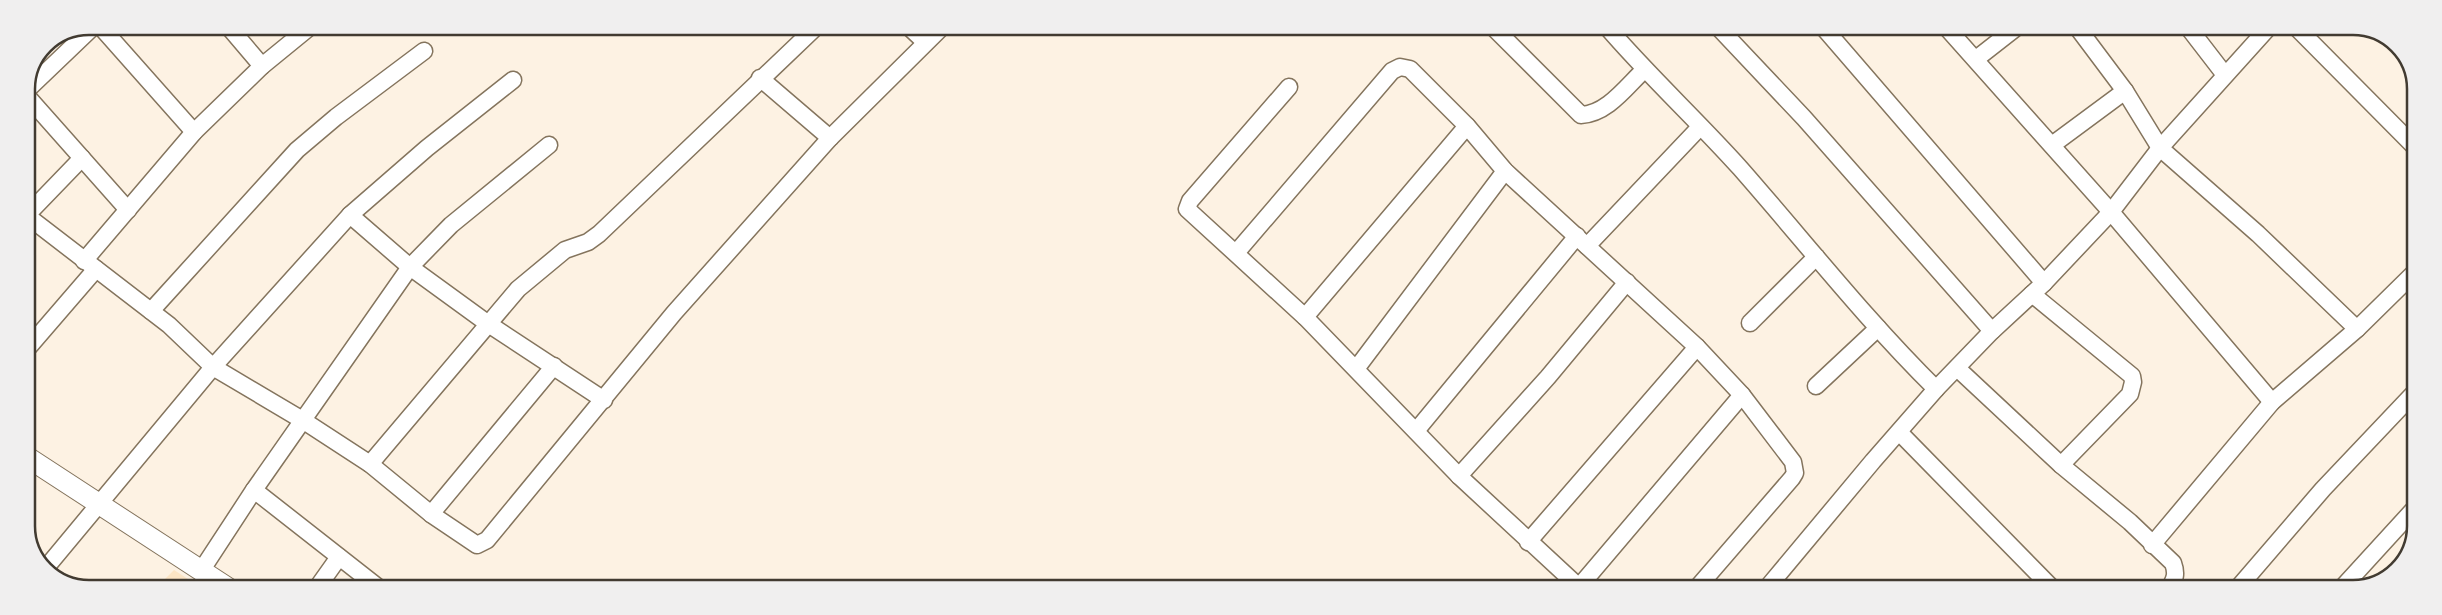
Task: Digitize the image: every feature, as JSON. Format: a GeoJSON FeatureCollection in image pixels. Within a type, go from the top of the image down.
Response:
{"type":"FeatureCollection","features":[{"type":"Feature","properties":{"kind":"street"},"geometry":{"type":"LineString","coordinates":[[108,35],[194,132]]}},
{"type":"Feature","properties":{"kind":"street"},"geometry":{"type":"LineString","coordinates":[[236,35],[262,66]]}},
{"type":"Feature","properties":{"kind":"street"},"geometry":{"type":"LineString","coordinates":[[35,337],[90,265],[128,210],[194,132],[262,66],[300,35]]}},
{"type":"Feature","properties":{"kind":"street"},"geometry":{"type":"LineString","coordinates":[[370,464],[487,323],[518,289],[566,250],[588,242],[599,234],[760,78],[807,35]]}},
{"type":"Feature","properties":{"kind":"street"},"geometry":{"type":"LineString","coordinates":[[918,35],[925,42]]}},
{"type":"Feature","properties":{"kind":"street"},"geometry":{"type":"LineString","coordinates":[[35,222],[151,311],[213,367],[304,420],[370,464],[431,514],[472,543],[482,543],[604,400],[674,313],[830,138],[933,35]]}},
{"type":"Feature","properties":{"kind":"street"},"geometry":{"type":"LineString","coordinates":[[1501,35],[1581,115],[1592,115],[1602,110],[1644,70]]}},
{"type":"Feature","properties":{"kind":"street"},"geometry":{"type":"LineString","coordinates":[[1614,35],[1644,70],[1739,167],[1816,258],[1936,390]]}},
{"type":"Feature","properties":{"kind":"street"},"geometry":{"type":"LineString","coordinates":[[1726,35],[1804,118],[1992,331]]}},
{"type":"Feature","properties":{"kind":"street"},"geometry":{"type":"LineString","coordinates":[[1830,35],[2038,288],[2132,376],[2134,382],[2130,394],[2061,465]]}},
{"type":"Feature","properties":{"kind":"street"},"geometry":{"type":"LineString","coordinates":[[1954,35],[2111,212],[2272,402]]}},
{"type":"Feature","properties":{"kind":"street"},"geometry":{"type":"LineString","coordinates":[[1976,59],[2007,35]]}},
{"type":"Feature","properties":{"kind":"street"},"geometry":{"type":"LineString","coordinates":[[2083,35],[2125,91],[2160,148],[2258,234],[2357,328]]}},
{"type":"Feature","properties":{"kind":"street"},"geometry":{"type":"LineString","coordinates":[[2194,35],[2224,75]]}},
{"type":"Feature","properties":{"kind":"street"},"geometry":{"type":"LineString","coordinates":[[1774,580],[1936,390],[2111,212],[2160,148],[2224,75],[2262,35]]}},
{"type":"Feature","properties":{"kind":"street"},"geometry":{"type":"LineString","coordinates":[[2306,35],[2407,138]]}},
{"type":"Feature","properties":{"kind":"street"},"geometry":{"type":"LineString","coordinates":[[36,84],[84,36]]}},
{"type":"Feature","properties":{"kind":"street"},"geometry":{"type":"LineString","coordinates":[[151,311],[297,150],[336,116],[424,51]]}},
{"type":"Feature","properties":{"kind":"street"},"geometry":{"type":"LineString","coordinates":[[1236,253],[1392,71],[1400,67],[1410,69],[1467,126],[1506,171],[1697,347],[1742,396],[1793,462],[1795,473],[1705,580]]}},
{"type":"Feature","properties":{"kind":"street"},"geometry":{"type":"LineString","coordinates":[[760,78],[830,138]]}},
{"type":"Feature","properties":{"kind":"street"},"geometry":{"type":"LineString","coordinates":[[50,563],[213,367],[350,215],[427,148],[513,80]]}},
{"type":"Feature","properties":{"kind":"street"},"geometry":{"type":"LineString","coordinates":[[1289,87],[1188,205],[1187,209],[1190,214],[1305,316],[1459,476],[1570,580]]}},
{"type":"Feature","properties":{"kind":"street"},"geometry":{"type":"LineString","coordinates":[[2052,145],[2125,91]]}},
{"type":"Feature","properties":{"kind":"street"},"geometry":{"type":"LineString","coordinates":[[35,103],[128,210]]}},
{"type":"Feature","properties":{"kind":"street"},"geometry":{"type":"LineString","coordinates":[[1305,316],[1467,126]]}},
{"type":"Feature","properties":{"kind":"street"},"geometry":{"type":"LineString","coordinates":[[1416,431],[1582,241],[1700,127]]}},
{"type":"Feature","properties":{"kind":"street"},"geometry":{"type":"LineString","coordinates":[[201,571],[254,490],[410,267],[452,224],[549,145]]}},
{"type":"Feature","properties":{"kind":"street"},"geometry":{"type":"LineString","coordinates":[[35,208],[82,158]]}},
{"type":"Feature","properties":{"kind":"street"},"geometry":{"type":"LineString","coordinates":[[1356,369],[1506,171]]}},
{"type":"Feature","properties":{"kind":"street"},"geometry":{"type":"LineString","coordinates":[[350,215],[410,267],[487,323],[604,400]]}},
{"type":"Feature","properties":{"kind":"street"},"geometry":{"type":"LineString","coordinates":[[1750,323],[1816,258]]}},
{"type":"Feature","properties":{"kind":"street"},"geometry":{"type":"LineString","coordinates":[[2152,545],[2272,402],[2357,328],[2407,280]]}},
{"type":"Feature","properties":{"kind":"street"},"geometry":{"type":"LineString","coordinates":[[1459,476],[1548,377],[1627,282]]}},
{"type":"Feature","properties":{"kind":"street"},"geometry":{"type":"LineString","coordinates":[[1816,386],[1878,328]]}},
{"type":"Feature","properties":{"kind":"street"},"geometry":{"type":"LineString","coordinates":[[1528,542],[1697,347]]}},
{"type":"Feature","properties":{"kind":"street"},"geometry":{"type":"LineString","coordinates":[[431,514],[554,366]]}},
{"type":"Feature","properties":{"kind":"street"},"geometry":{"type":"LineString","coordinates":[[1957,368],[2061,465],[2130,522],[2173,563],[2174,580]]}},
{"type":"Feature","properties":{"kind":"street"},"geometry":{"type":"LineString","coordinates":[[1586,580],[1742,396]]}},
{"type":"Feature","properties":{"kind":"street"},"geometry":{"type":"LineString","coordinates":[[2245,580],[2323,489],[2407,400]]}},
{"type":"Feature","properties":{"kind":"street"},"geometry":{"type":"LineString","coordinates":[[1899,432],[2044,580]]}},
{"type":"Feature","properties":{"kind":"street"},"geometry":{"type":"LineString","coordinates":[[35,462],[215,580]]}},
{"type":"Feature","properties":{"kind":"street"},"geometry":{"type":"LineString","coordinates":[[254,490],[369,580]]}},
{"type":"Feature","properties":{"kind":"street"},"geometry":{"type":"LineString","coordinates":[[2348,580],[2407,516]]}},
{"type":"Feature","properties":{"kind":"street"},"geometry":{"type":"LineString","coordinates":[[323,580],[339,557]]}},
{"type":"Feature","properties":{"kind":"shaded area"},"geometry":{"type":"Polygon","coordinates":[[[174,570],[190,580],[164,580],[174,570]]]}}]}
